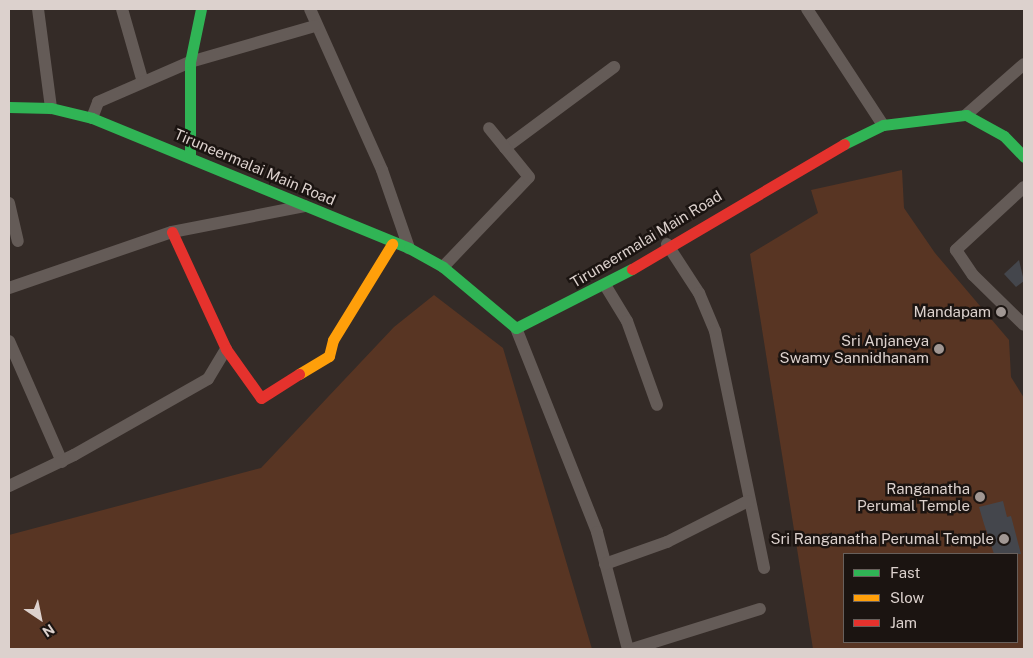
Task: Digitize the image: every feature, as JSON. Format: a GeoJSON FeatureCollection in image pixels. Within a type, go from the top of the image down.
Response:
{"type":"FeatureCollection","features":[{"type":"Feature","properties":{"kind":"main road"},"geometry":{"type":"LineString","coordinates":[[190,156],[190,62],[201,9]]}},
{"type":"Feature","properties":{"kind":"main road","name":"Tiruneermalai Main Road"},"geometry":{"type":"LineString","coordinates":[[9,107],[51,108],[92,118],[309,205],[392,244],[409,248],[443,267],[516,328],[606,284],[667,244],[800,166],[883,125],[966,115]]}},
{"type":"Feature","properties":{"kind":"main road"},"geometry":{"type":"LineString","coordinates":[[966,115],[1004,136],[1024,157]]}},
{"type":"Feature","properties":{"kind":"main road"},"geometry":{"type":"LineString","coordinates":[[172,232],[226,348],[256,395],[267,396],[329,356],[333,340],[392,244]]}},
{"type":"Feature","properties":{"kind":"street"},"geometry":{"type":"LineString","coordinates":[[38,9],[51,108]]}},
{"type":"Feature","properties":{"kind":"street"},"geometry":{"type":"LineString","coordinates":[[122,9],[143,82]]}},
{"type":"Feature","properties":{"kind":"street"},"geometry":{"type":"LineString","coordinates":[[310,9],[315,26],[382,170],[409,248]]}},
{"type":"Feature","properties":{"kind":"street"},"geometry":{"type":"LineString","coordinates":[[808,9],[883,125]]}},
{"type":"Feature","properties":{"kind":"street"},"geometry":{"type":"LineString","coordinates":[[92,118],[98,102],[190,62],[315,26]]}},
{"type":"Feature","properties":{"kind":"street"},"geometry":{"type":"LineString","coordinates":[[966,115],[1024,64]]}},
{"type":"Feature","properties":{"kind":"street"},"geometry":{"type":"LineString","coordinates":[[505,148],[614,67]]}},
{"type":"Feature","properties":{"kind":"street"},"geometry":{"type":"LineString","coordinates":[[443,267],[529,177],[489,128]]}},
{"type":"Feature","properties":{"kind":"street"},"geometry":{"type":"LineString","coordinates":[[1024,187],[956,250],[973,275],[1024,325]]}},
{"type":"Feature","properties":{"kind":"street"},"geometry":{"type":"LineString","coordinates":[[9,203],[18,241]]}},
{"type":"Feature","properties":{"kind":"street"},"geometry":{"type":"LineString","coordinates":[[9,288],[172,232],[309,205]]}},
{"type":"Feature","properties":{"kind":"street"},"geometry":{"type":"LineString","coordinates":[[667,244],[699,293],[715,331],[748,501],[764,568]]}},
{"type":"Feature","properties":{"kind":"street"},"geometry":{"type":"LineString","coordinates":[[606,284],[627,321],[657,405]]}},
{"type":"Feature","properties":{"kind":"street"},"geometry":{"type":"LineString","coordinates":[[516,328],[605,564],[628,649]]}},
{"type":"Feature","properties":{"kind":"street"},"geometry":{"type":"LineString","coordinates":[[9,341],[62,462]]}},
{"type":"Feature","properties":{"kind":"street"},"geometry":{"type":"LineString","coordinates":[[9,486],[62,462],[208,378],[226,348]]}},
{"type":"Feature","properties":{"kind":"street"},"geometry":{"type":"LineString","coordinates":[[605,564],[667,542],[748,501]]}},
{"type":"Feature","properties":{"kind":"street"},"geometry":{"type":"LineString","coordinates":[[632,649],[760,609]]}},
{"type":"Feature","properties":{"kind":"shaded area"},"geometry":{"type":"Polygon","coordinates":[[[902,170],[904,208],[935,253],[1009,340],[1011,377],[1024,398],[1024,649],[813,649],[750,254],[818,213],[811,190],[902,170]]]}},
{"type":"Feature","properties":{"kind":"shaded area"},"geometry":{"type":"Polygon","coordinates":[[[434,295],[503,348],[592,649],[9,649],[9,535],[261,468],[394,327],[434,295]]]}},
{"type":"Feature","properties":{"kind":"building"},"geometry":{"type":"Polygon","coordinates":[[[1019,260],[1024,281],[1016,287],[1004,274],[1019,260]]]}},
{"type":"Feature","properties":{"kind":"building","name":"Sri Ranganatha Perumal Temple"},"geometry":{"type":"Polygon","coordinates":[[[1003,501],[1007,517],[1011,516],[1021,554],[994,553],[979,507],[1003,501]]]}},
{"type":"Feature","properties":{"kind":"traffic: fast"},"geometry":{"type":"LineString","coordinates":[[190,156],[190,62],[201,9]]}},
{"type":"Feature","properties":{"kind":"traffic: fast"},"geometry":{"type":"LineString","coordinates":[[9,107],[51,108],[92,118],[409,248],[443,267],[516,328],[632,269]]}},
{"type":"Feature","properties":{"kind":"traffic: fast"},"geometry":{"type":"LineString","coordinates":[[844,144],[883,125],[966,115],[1004,136],[1024,157]]}},
{"type":"Feature","properties":{"kind":"traffic: slow"},"geometry":{"type":"LineString","coordinates":[[299,374],[329,356],[333,340],[392,244]]}},
{"type":"Feature","properties":{"kind":"traffic: jam"},"geometry":{"type":"LineString","coordinates":[[632,269],[844,144]]}},
{"type":"Feature","properties":{"kind":"traffic: jam"},"geometry":{"type":"LineString","coordinates":[[172,232],[226,349],[261,398],[299,374]]}},
{"type":"Feature","properties":{"kind":"place","name":"Mandapam"},"geometry":{"type":"Point","coordinates":[1001,312]}},
{"type":"Feature","properties":{"kind":"place","name":"Sri Anjaneya Swamy Sannidhanam"},"geometry":{"type":"Point","coordinates":[939,349]}},
{"type":"Feature","properties":{"kind":"place","name":"Ranganatha Perumal Temple"},"geometry":{"type":"Point","coordinates":[980,497]}},
{"type":"Feature","properties":{"kind":"place","name":"Sri Ranganatha Perumal Temple"},"geometry":{"type":"Point","coordinates":[1004,539]}}]}
